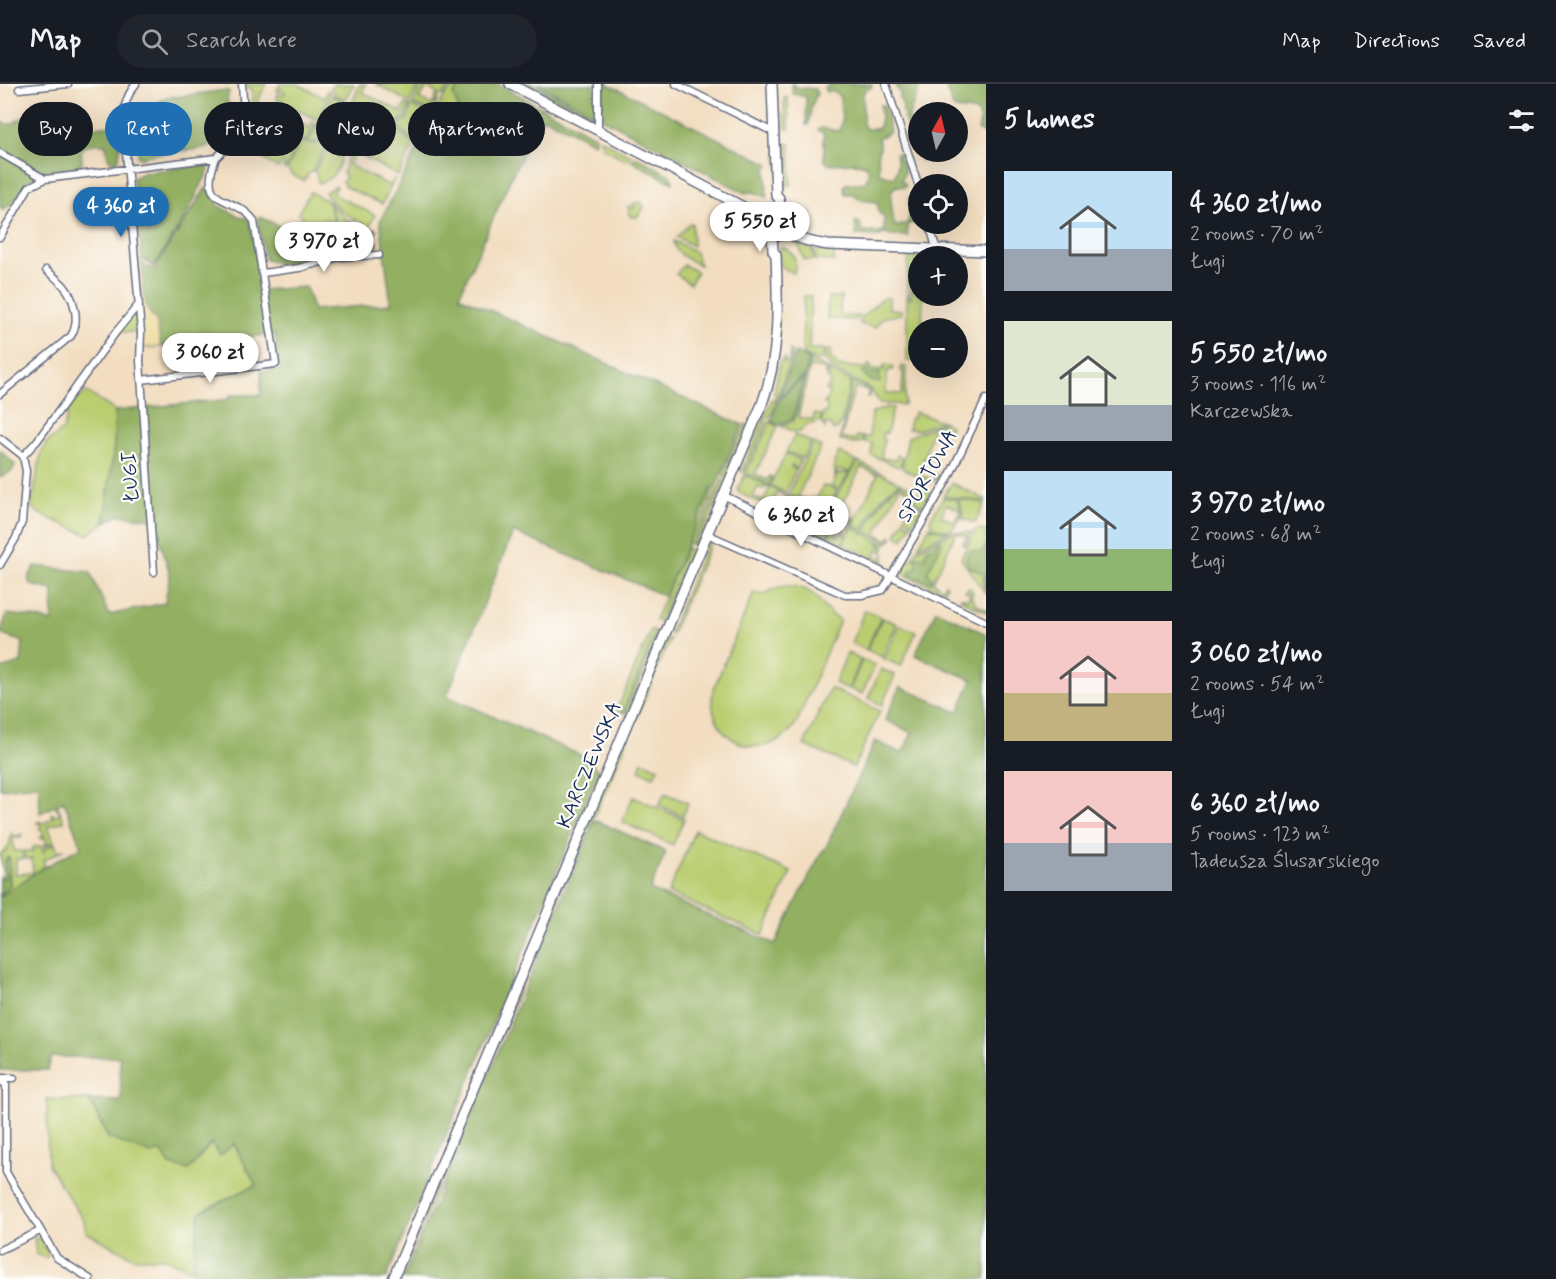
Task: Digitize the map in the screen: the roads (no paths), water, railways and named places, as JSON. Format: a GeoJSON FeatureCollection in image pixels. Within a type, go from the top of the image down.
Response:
{"type":"FeatureCollection","features":[{"type":"Feature","properties":{"kind":"main road"},"geometry":{"type":"LineString","coordinates":[[510,84],[749,210],[773,219],[780,232]]}},
{"type":"Feature","properties":{"kind":"main road"},"geometry":{"type":"LineString","coordinates":[[772,84],[776,195],[779,198],[768,230],[802,235],[803,238],[832,246],[908,249]]}},
{"type":"Feature","properties":{"kind":"main road","name":"KARCZEWSKA"},"geometry":{"type":"LineString","coordinates":[[393,1279],[758,415],[772,374],[777,330],[776,255],[773,251],[780,232]]}},
{"type":"Feature","properties":{"kind":"main road"},"geometry":{"type":"LineString","coordinates":[[968,251],[986,252]]}},
{"type":"Feature","properties":{"kind":"street"},"geometry":{"type":"LineString","coordinates":[[20,89],[68,84]]}},
{"type":"Feature","properties":{"kind":"street"},"geometry":{"type":"LineString","coordinates":[[141,381],[276,364],[255,221],[216,194],[210,186],[210,175],[216,158],[226,146],[242,115],[244,107],[242,84]]}},
{"type":"Feature","properties":{"kind":"street"},"geometry":{"type":"LineString","coordinates":[[598,84],[598,130]]}},
{"type":"Feature","properties":{"kind":"street"},"geometry":{"type":"LineString","coordinates":[[676,84],[773,132]]}},
{"type":"Feature","properties":{"kind":"street"},"geometry":{"type":"LineString","coordinates":[[886,84],[915,174]]}},
{"type":"Feature","properties":{"kind":"street","name":"ŁUGI"},"geometry":{"type":"LineString","coordinates":[[133,85],[124,106],[127,170],[141,332],[141,381],[154,572]]}},
{"type":"Feature","properties":{"kind":"street"},"geometry":{"type":"LineString","coordinates":[[0,153],[45,179]]}},
{"type":"Feature","properties":{"kind":"street"},"geometry":{"type":"LineString","coordinates":[[0,237],[29,187],[45,179],[216,158]]}},
{"type":"Feature","properties":{"kind":"street"},"geometry":{"type":"LineString","coordinates":[[263,273],[299,268],[340,257],[379,255]]}},
{"type":"Feature","properties":{"kind":"street"},"geometry":{"type":"LineString","coordinates":[[0,394],[71,336],[75,330],[75,313],[69,294],[64,286],[46,270]]}},
{"type":"Feature","properties":{"kind":"street"},"geometry":{"type":"LineString","coordinates":[[23,456],[37,441],[139,304]]}},
{"type":"Feature","properties":{"kind":"street","name":"SPORTOWA"},"geometry":{"type":"LineString","coordinates":[[706,534],[845,595],[862,595],[883,590],[949,477],[986,399]]}},
{"type":"Feature","properties":{"kind":"street"},"geometry":{"type":"LineString","coordinates":[[0,438],[23,456],[26,471],[22,522],[0,566]]}},
{"type":"Feature","properties":{"kind":"street"},"geometry":{"type":"LineString","coordinates":[[723,495],[986,622]]}},
{"type":"Feature","properties":{"kind":"street"},"geometry":{"type":"LineString","coordinates":[[0,1079],[14,1078]]}},
{"type":"Feature","properties":{"kind":"street"},"geometry":{"type":"LineString","coordinates":[[0,1079],[6,1084],[7,1090],[6,1172],[57,1258],[90,1279]]}},
{"type":"Feature","properties":{"kind":"street"},"geometry":{"type":"LineString","coordinates":[[0,1250],[40,1231]]}}]}
